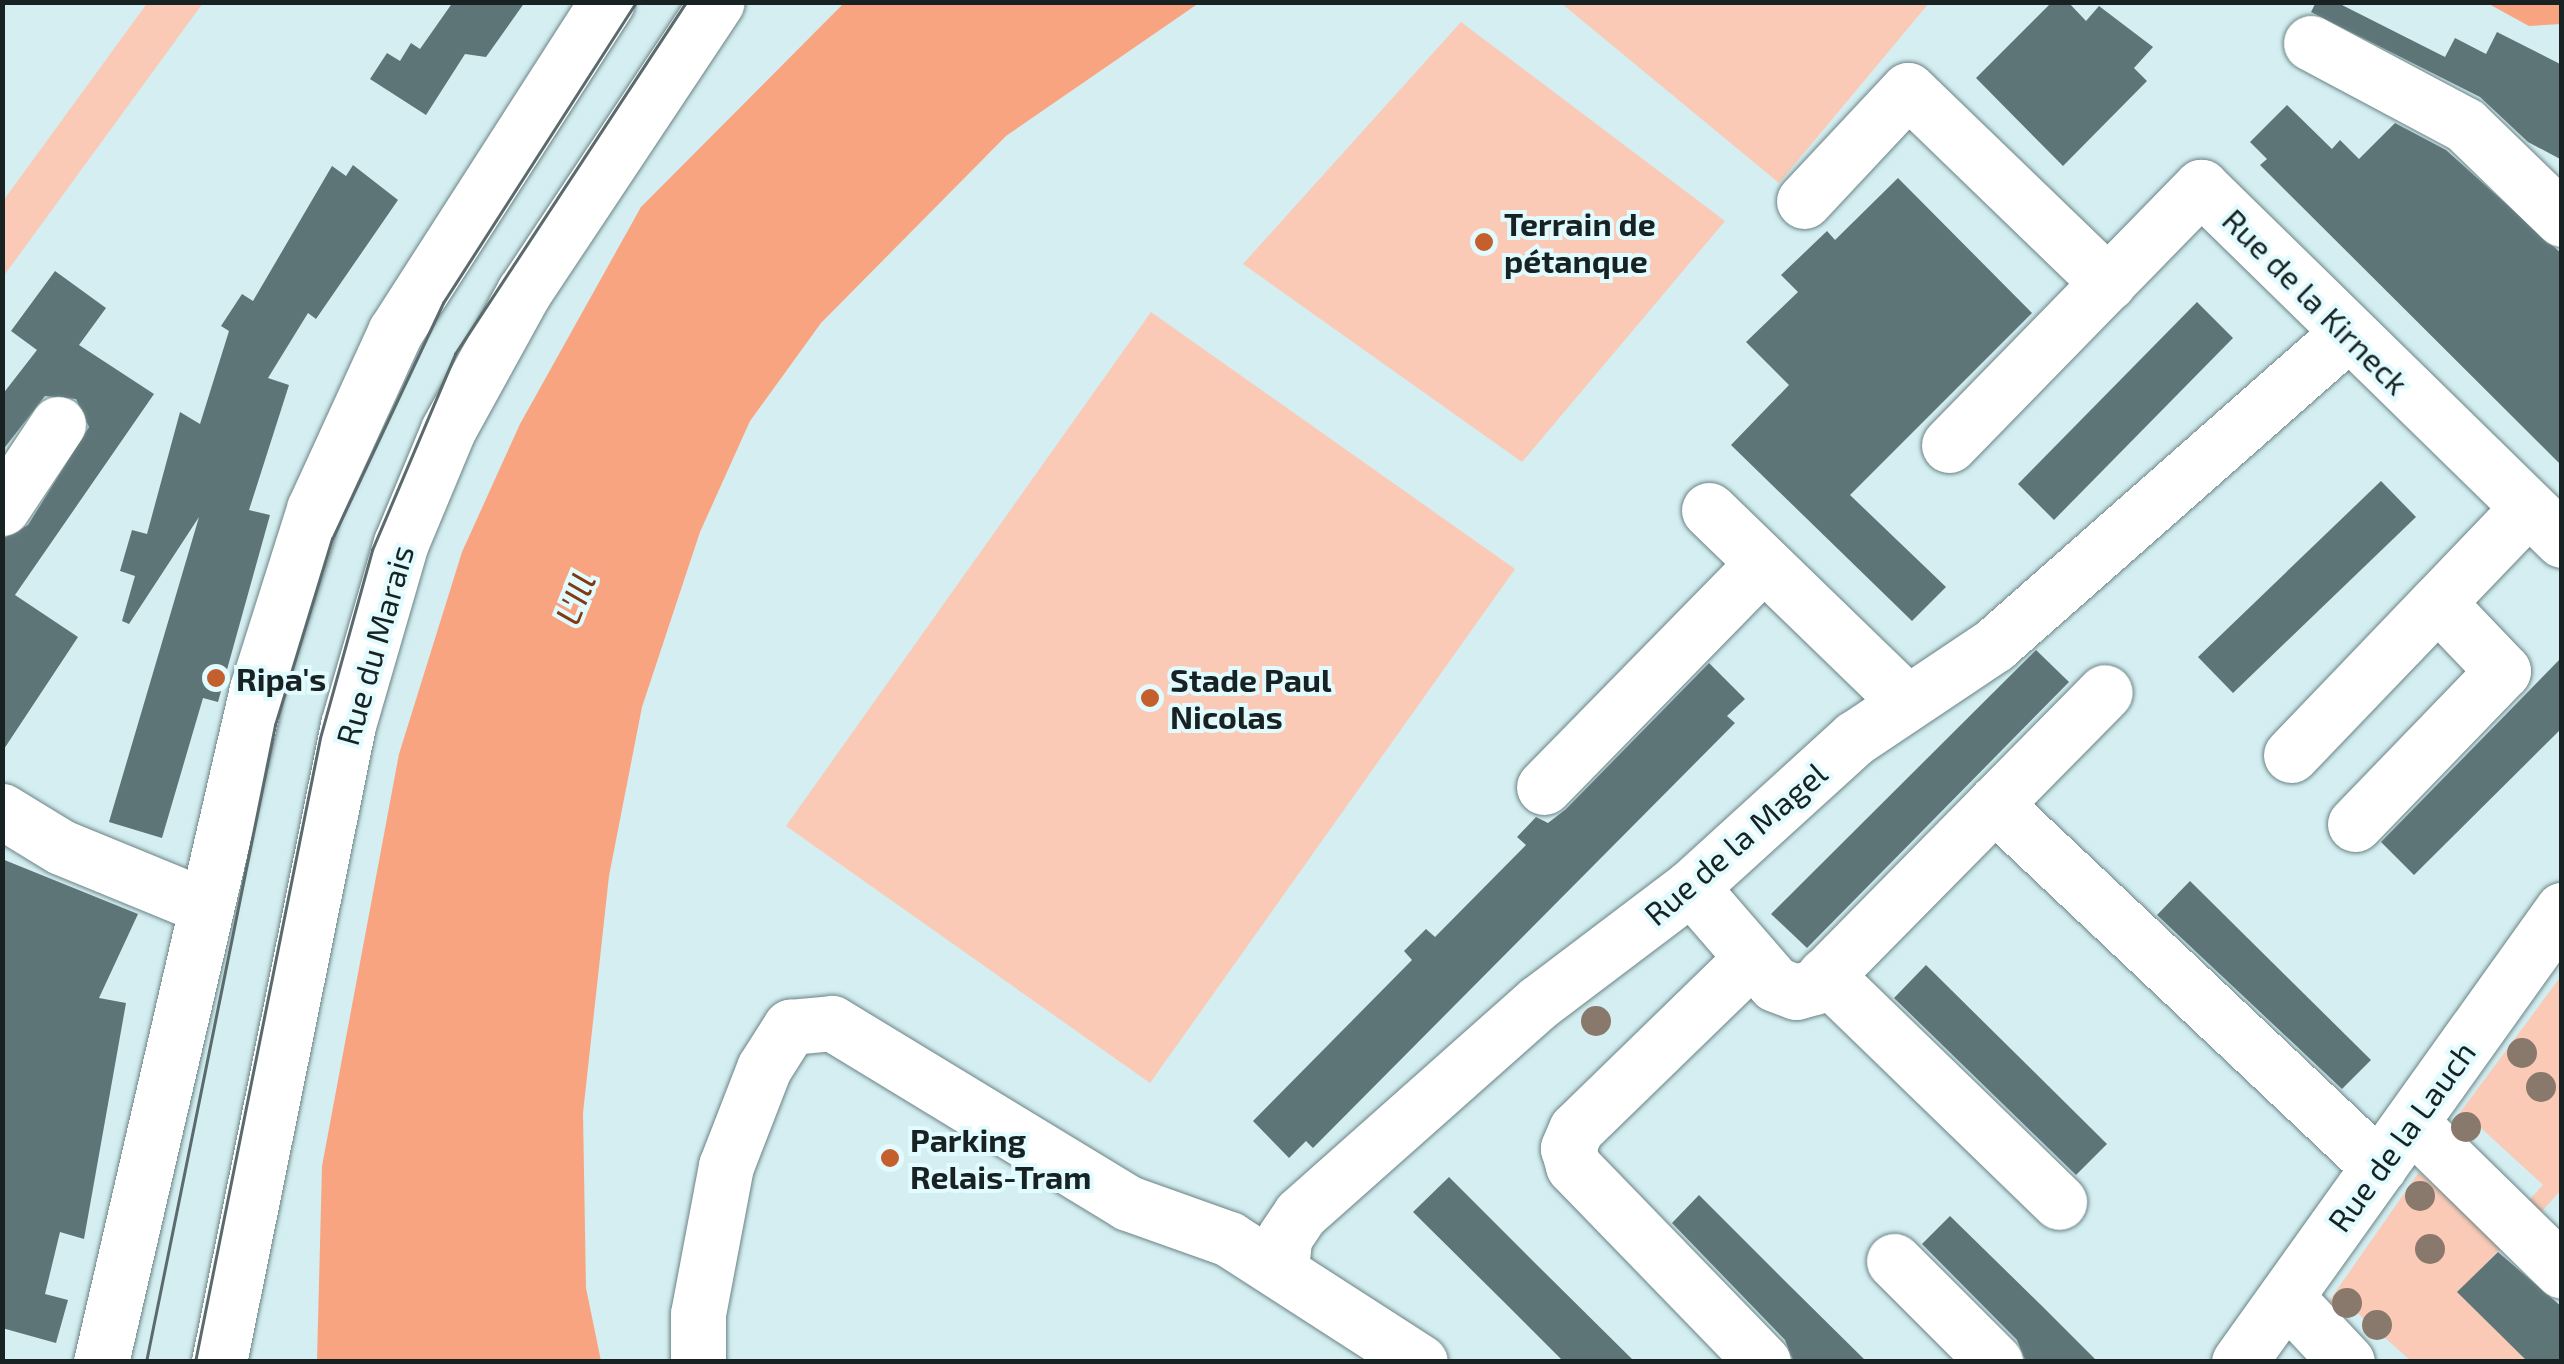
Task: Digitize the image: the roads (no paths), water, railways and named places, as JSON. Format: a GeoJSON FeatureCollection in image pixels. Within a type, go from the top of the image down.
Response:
{"type":"FeatureCollection","features":[{"type":"Feature","properties":{"kind":"street"},"geometry":{"type":"LineString","coordinates":[[101,1362],[274,625],[349,424],[436,260],[607,2]]}},
{"type":"Feature","properties":{"kind":"street","name":"Rue du Marais"},"geometry":{"type":"LineString","coordinates":[[219,1362],[348,725],[401,543],[448,430],[506,322],[717,2]]}},
{"type":"Feature","properties":{"kind":"street"},"geometry":{"type":"LineString","coordinates":[[2311,43],[2465,126],[2562,219]]}},
{"type":"Feature","properties":{"kind":"street"},"geometry":{"type":"LineString","coordinates":[[1804,201],[1908,90],[2108,283]]}},
{"type":"Feature","properties":{"kind":"street","name":"Rue de la Kirneck"},"geometry":{"type":"LineString","coordinates":[[1948,445],[2201,187],[2545,524]]}},
{"type":"Feature","properties":{"kind":"street","name":"Rue de la Magel"},"geometry":{"type":"LineString","coordinates":[[1281,1270],[1284,1238],[1315,1199],[1539,1002],[1692,887],[1906,701],[1994,646],[2348,333]]}},
{"type":"Feature","properties":{"kind":"street"},"geometry":{"type":"LineString","coordinates":[[2,508],[58,424]]}},
{"type":"Feature","properties":{"kind":"street"},"geometry":{"type":"LineString","coordinates":[[1709,510],[1906,701]]}},
{"type":"Feature","properties":{"kind":"street"},"geometry":{"type":"LineString","coordinates":[[2291,755],[2437,602],[2545,524]]}},
{"type":"Feature","properties":{"kind":"street"},"geometry":{"type":"LineString","coordinates":[[1544,787],[1763,562]]}},
{"type":"Feature","properties":{"kind":"street"},"geometry":{"type":"LineString","coordinates":[[2354,824],[2503,671],[2437,602]]}},
{"type":"Feature","properties":{"kind":"street"},"geometry":{"type":"LineString","coordinates":[[1692,887],[1774,984],[1796,992],[1826,975],[2105,692]]}},
{"type":"Feature","properties":{"kind":"street"},"geometry":{"type":"LineString","coordinates":[[1994,804],[2379,1167]]}},
{"type":"Feature","properties":{"kind":"street"},"geometry":{"type":"LineString","coordinates":[[2,811],[61,847],[206,906]]}},
{"type":"Feature","properties":{"kind":"street","name":"Rue de la Lauch"},"geometry":{"type":"LineString","coordinates":[[2239,1362],[2562,910]]}},
{"type":"Feature","properties":{"kind":"street"},"geometry":{"type":"LineString","coordinates":[[1751,958],[1576,1130],[1568,1148],[1573,1166],[1762,1362]]}},
{"type":"Feature","properties":{"kind":"street"},"geometry":{"type":"LineString","coordinates":[[1826,975],[2059,1202]]}},
{"type":"Feature","properties":{"kind":"street"},"geometry":{"type":"LineString","coordinates":[[698,1362],[698,1314],[726,1166],[764,1068],[790,1028],[832,1023],[1128,1203],[1229,1239],[1420,1362]]}},
{"type":"Feature","properties":{"kind":"street"},"geometry":{"type":"LineString","coordinates":[[2411,1123],[2551,1241]]}},
{"type":"Feature","properties":{"kind":"street"},"geometry":{"type":"LineString","coordinates":[[1894,1260],[1975,1355]]}},
{"type":"Feature","properties":{"kind":"street"},"geometry":{"type":"LineString","coordinates":[[2286,1297],[2347,1362]]}},
{"type":"Feature","properties":{"kind":"water","name":"L'Ill"},"geometry":{"type":"Polygon","coordinates":[[[845,2],[1199,3],[1006,136],[821,323],[750,421],[700,532],[642,707],[609,876],[583,1113],[586,1288],[601,1361],[317,1361],[322,1166],[399,754],[462,552],[520,424],[641,207],[845,2]]]}},
{"type":"Feature","properties":{"kind":"water"},"geometry":{"type":"Polygon","coordinates":[[[2487,3],[2561,3],[2561,24],[2529,26],[2487,3]]]}},
{"type":"Feature","properties":{"kind":"tram line"},"geometry":{"type":"LineString","coordinates":[[146,1362],[275,725],[332,539],[443,303],[636,2]]}},
{"type":"Feature","properties":{"kind":"tram line"},"geometry":{"type":"LineString","coordinates":[[195,1362],[320,738],[372,550],[455,354],[686,2]]}},
{"type":"Feature","properties":{"kind":"place","name":"Terrain de pétanque"},"geometry":{"type":"Point","coordinates":[1484,242]}},
{"type":"Feature","properties":{"kind":"place","name":"Ripa's"},"geometry":{"type":"Point","coordinates":[216,678]}},
{"type":"Feature","properties":{"kind":"place","name":"Stade Paul Nicolas"},"geometry":{"type":"Point","coordinates":[1150,698]}},
{"type":"Feature","properties":{"kind":"place","name":"Parking Relais-Tram"},"geometry":{"type":"Point","coordinates":[890,1158]}}]}
